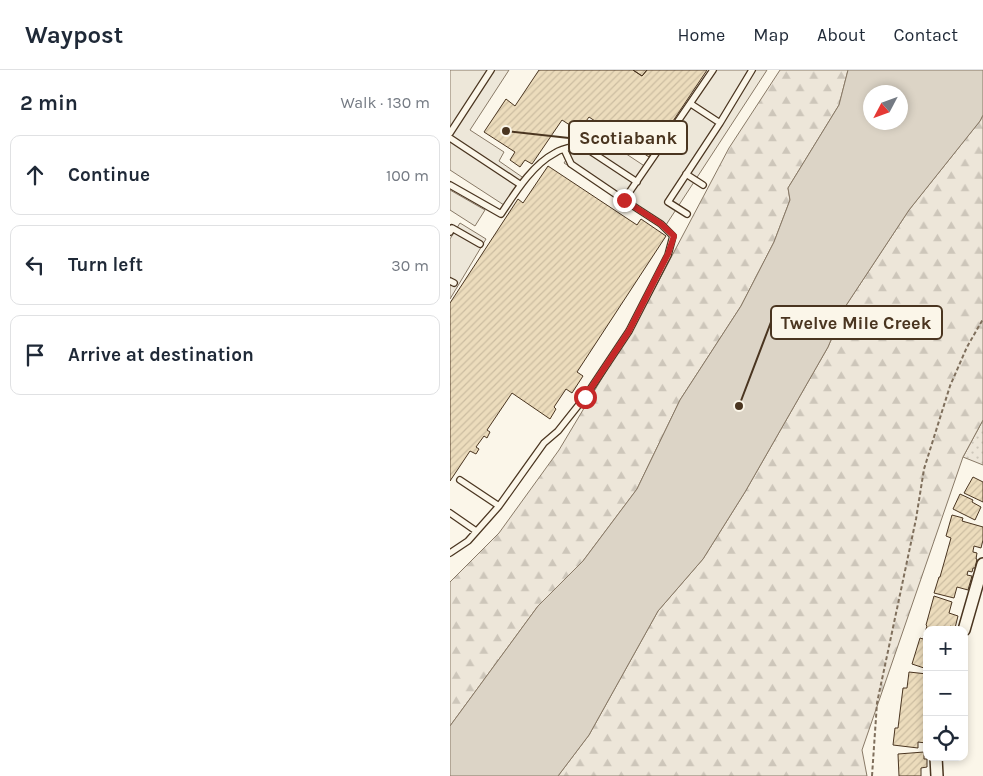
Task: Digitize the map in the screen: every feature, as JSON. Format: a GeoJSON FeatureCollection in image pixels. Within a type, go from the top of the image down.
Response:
{"type":"FeatureCollection","features":[{"type":"Feature","properties":{"kind":"street"},"geometry":{"type":"LineString","coordinates":[[965,626],[983,564]]}},
{"type":"Feature","properties":{"kind":"street"},"geometry":{"type":"LineString","coordinates":[[936,761],[937,776]]}},
{"type":"Feature","properties":{"kind":"lane"},"geometry":{"type":"LineString","coordinates":[[450,133],[490,70]]}},
{"type":"Feature","properties":{"kind":"lane"},"geometry":{"type":"LineString","coordinates":[[624,200],[713,70]]}},
{"type":"Feature","properties":{"kind":"lane"},"geometry":{"type":"LineString","coordinates":[[687,214],[668,202],[752,70]]}},
{"type":"Feature","properties":{"kind":"lane"},"geometry":{"type":"LineString","coordinates":[[691,104],[720,122]]}},
{"type":"Feature","properties":{"kind":"lane"},"geometry":{"type":"LineString","coordinates":[[450,138],[521,185]]}},
{"type":"Feature","properties":{"kind":"lane"},"geometry":{"type":"LineString","coordinates":[[450,184],[501,214],[540,162],[555,152],[581,145],[637,182]]}},
{"type":"Feature","properties":{"kind":"lane"},"geometry":{"type":"LineString","coordinates":[[450,553],[468,541],[499,506],[544,442],[558,431],[585,397],[629,331],[668,254],[674,236],[661,224],[572,164],[564,149]]}},
{"type":"Feature","properties":{"kind":"lane"},"geometry":{"type":"LineString","coordinates":[[686,174],[703,185]]}},
{"type":"Feature","properties":{"kind":"lane"},"geometry":{"type":"LineString","coordinates":[[451,229],[480,244]]}},
{"type":"Feature","properties":{"kind":"lane"},"geometry":{"type":"LineString","coordinates":[[460,480],[499,506]]}},
{"type":"Feature","properties":{"kind":"lane"},"geometry":{"type":"LineString","coordinates":[[450,513],[476,531]]}},
{"type":"Feature","properties":{"kind":"path"},"geometry":{"type":"LineString","coordinates":[[872,776],[877,703],[916,519],[924,470],[950,386],[967,347],[983,319]]}},
{"type":"Feature","properties":{"kind":"green space"},"geometry":{"type":"Polygon","coordinates":[[[780,70],[848,70],[839,105],[788,188],[790,200],[774,242],[741,306],[680,400],[637,489],[583,561],[538,606],[450,726],[450,582],[499,533],[559,450],[647,303],[729,148],[780,70]]]}},
{"type":"Feature","properties":{"kind":"green space"},"geometry":{"type":"Polygon","coordinates":[[[983,115],[983,420],[963,457],[862,750],[867,776],[558,776],[589,735],[658,611],[703,559],[745,492],[828,347],[845,307],[909,210],[983,115]]]}},
{"type":"Feature","properties":{"kind":"green space"},"geometry":{"type":"Polygon","coordinates":[[[983,420],[983,465],[963,457],[983,420]]]}},
{"type":"Feature","properties":{"kind":"shaded area"},"geometry":{"type":"Polygon","coordinates":[[[450,70],[509,70],[470,130],[504,152],[499,161],[525,179],[507,207],[450,170],[450,70]]]}},
{"type":"Feature","properties":{"kind":"shaded area"},"geometry":{"type":"Polygon","coordinates":[[[714,70],[767,70],[664,228],[564,163],[587,128],[649,169],[714,70]]]}},
{"type":"Feature","properties":{"kind":"shaded area"},"geometry":{"type":"Polygon","coordinates":[[[848,70],[983,70],[983,115],[980,121],[909,210],[845,307],[828,347],[745,492],[703,559],[658,611],[589,735],[558,776],[450,776],[450,726],[538,606],[583,561],[637,489],[680,400],[741,306],[774,242],[790,200],[788,188],[839,105],[848,70]]]}},
{"type":"Feature","properties":{"kind":"shaded area"},"geometry":{"type":"Polygon","coordinates":[[[450,190],[485,210],[475,226],[450,210],[450,190]]]}},
{"type":"Feature","properties":{"kind":"shaded area"},"geometry":{"type":"Polygon","coordinates":[[[460,223],[486,239],[450,299],[450,239],[460,223]]]}},
{"type":"Feature","properties":{"kind":"building"},"geometry":{"type":"Polygon","coordinates":[[[539,70],[633,70],[642,76],[647,70],[707,70],[649,157],[589,117],[579,131],[562,120],[532,164],[525,160],[520,167],[510,160],[515,152],[484,132],[506,99],[515,106],[539,70]]]}},
{"type":"Feature","properties":{"kind":"building"},"geometry":{"type":"Polygon","coordinates":[[[633,70],[647,70],[642,76],[633,70]]]}},
{"type":"Feature","properties":{"kind":"building"},"geometry":{"type":"Polygon","coordinates":[[[548,166],[637,225],[641,219],[666,236],[577,372],[583,376],[572,393],[566,389],[554,407],[556,409],[550,419],[512,393],[487,430],[490,432],[487,438],[484,436],[476,447],[479,449],[476,454],[470,451],[450,481],[450,303],[518,199],[523,203],[548,166]]]}},
{"type":"Feature","properties":{"kind":"building"},"geometry":{"type":"Polygon","coordinates":[[[973,477],[983,482],[983,502],[964,493],[973,477]]]}},
{"type":"Feature","properties":{"kind":"building"},"geometry":{"type":"Polygon","coordinates":[[[960,494],[973,500],[972,502],[981,507],[975,520],[953,509],[960,494]]]}},
{"type":"Feature","properties":{"kind":"building"},"geometry":{"type":"Polygon","coordinates":[[[952,515],[963,518],[962,521],[983,527],[981,548],[974,546],[973,551],[977,553],[975,568],[973,568],[972,572],[968,571],[967,575],[972,576],[968,590],[957,587],[954,598],[934,593],[951,538],[946,536],[952,515]]]}},
{"type":"Feature","properties":{"kind":"building"},"geometry":{"type":"Polygon","coordinates":[[[934,596],[952,602],[949,613],[958,616],[956,626],[926,625],[934,596]]]}},
{"type":"Feature","properties":{"kind":"building"},"geometry":{"type":"Polygon","coordinates":[[[920,638],[923,639],[923,668],[912,664],[920,638]]]}},
{"type":"Feature","properties":{"kind":"building"},"geometry":{"type":"Polygon","coordinates":[[[909,672],[923,674],[923,743],[918,742],[918,748],[893,745],[895,728],[898,728],[903,688],[907,688],[909,672]]]}},
{"type":"Feature","properties":{"kind":"building"},"geometry":{"type":"Polygon","coordinates":[[[923,752],[923,761],[927,761],[927,767],[921,768],[921,776],[899,776],[898,754],[923,752]]]}},
{"type":"Feature","properties":{"kind":"place","name":"Scotiabank"},"geometry":{"type":"Point","coordinates":[506,131]}},
{"type":"Feature","properties":{"kind":"place","name":"Twelve Mile Creek"},"geometry":{"type":"Point","coordinates":[739,406]}},
{"type":"Feature","properties":{"kind":"route"},"geometry":{"type":"LineString","coordinates":[[585,397],[629,331],[668,254],[674,236],[661,224],[624,200]]}}]}
